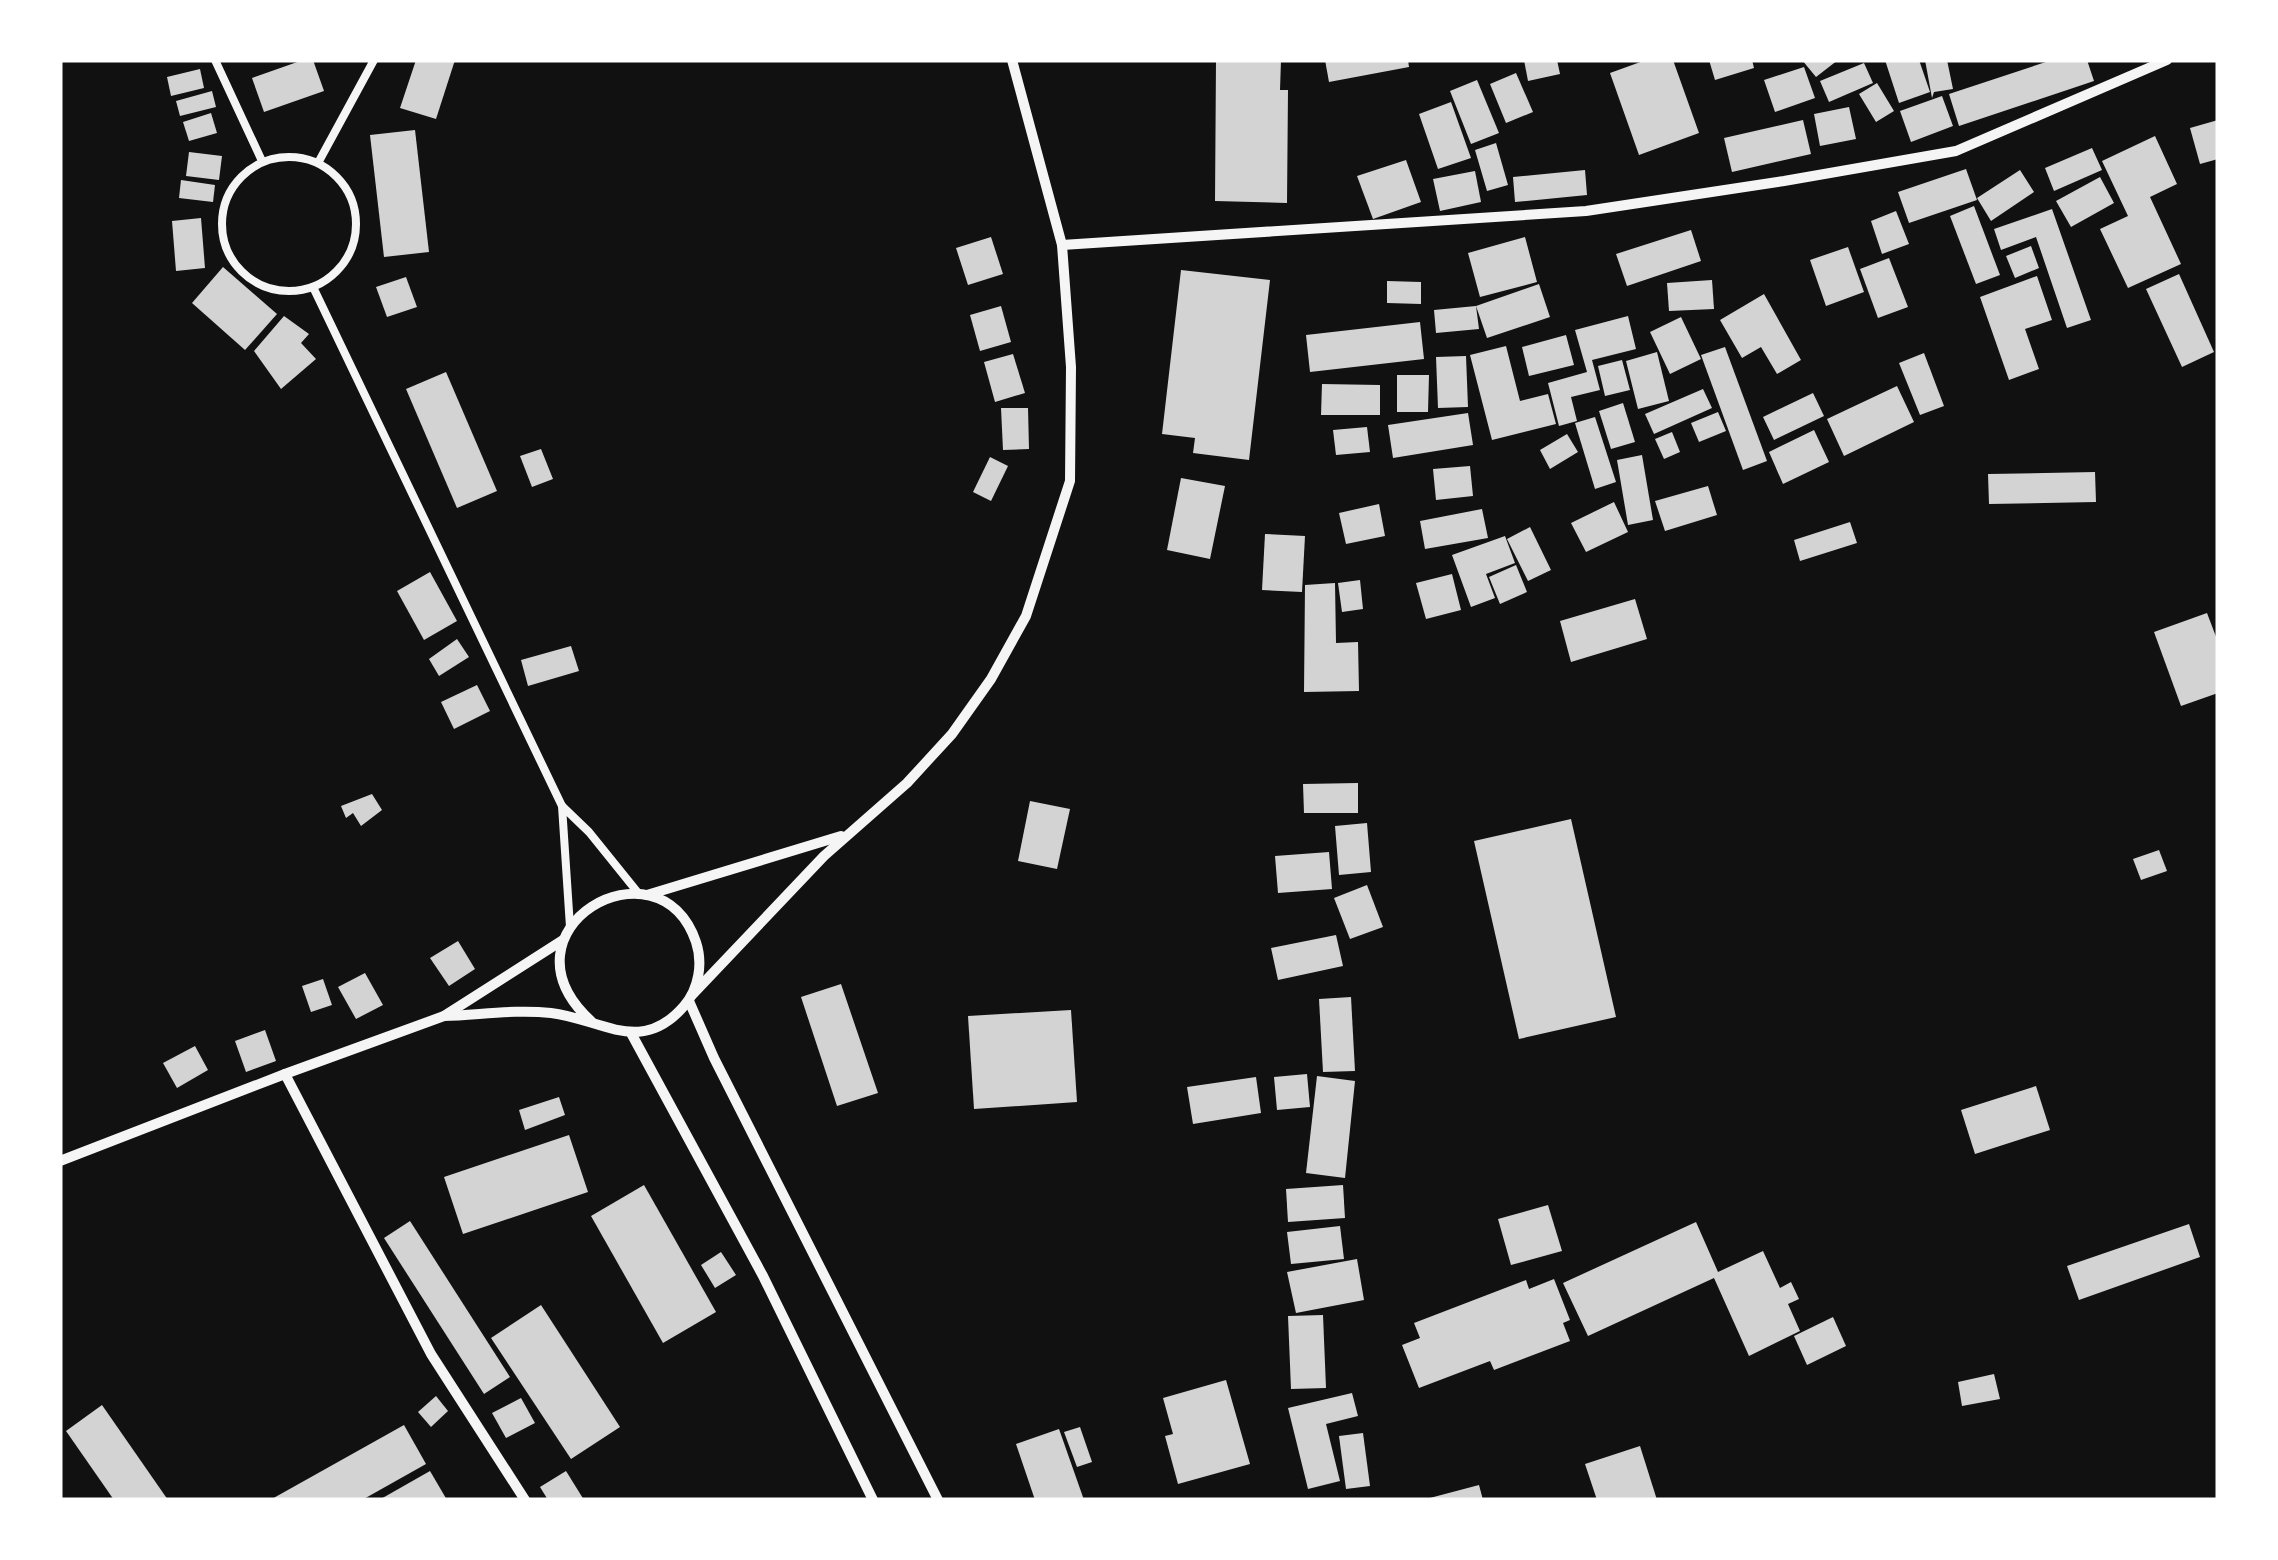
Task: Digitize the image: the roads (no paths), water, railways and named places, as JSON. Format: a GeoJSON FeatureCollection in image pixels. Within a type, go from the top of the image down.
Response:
{"type":"FeatureCollection","features":[{"type":"Feature","properties":{"kind":"street"},"geometry":{"type":"LineString","coordinates":[[444,1016],[535,1012],[631,1033],[653,1030],[674,1018],[846,834],[908,783],[952,734],[991,679],[1026,616],[1070,481],[1071,366],[1062,245],[1012,60]]}},
{"type":"Feature","properties":{"kind":"street"},"geometry":{"type":"LineString","coordinates":[[1062,245],[1586,211],[1784,181],[1956,152],[2166,60]]}},
{"type":"Feature","properties":{"kind":"street"},"geometry":{"type":"LineString","coordinates":[[642,895],[846,834]]}},
{"type":"Feature","properties":{"kind":"street"},"geometry":{"type":"LineString","coordinates":[[592,1022],[575,1006],[564,986],[560,963],[563,940],[570,927],[593,903],[623,893],[660,900],[693,933],[700,964],[691,998],[714,1058],[938,1500]]}},
{"type":"Feature","properties":{"kind":"street"},"geometry":{"type":"LineString","coordinates":[[60,1162],[444,1016],[563,940]]}},
{"type":"Feature","properties":{"kind":"street"},"geometry":{"type":"LineString","coordinates":[[631,1033],[764,1276],[874,1500]]}},
{"type":"Feature","properties":{"kind":"street"},"geometry":{"type":"LineString","coordinates":[[285,1074],[431,1354],[525,1500]]}},
{"type":"Feature","properties":{"kind":"lane"},"geometry":{"type":"LineString","coordinates":[[215,60],[262,161]]}},
{"type":"Feature","properties":{"kind":"lane"},"geometry":{"type":"LineString","coordinates":[[318,163],[374,60]]}},
{"type":"Feature","properties":{"kind":"lane"},"geometry":{"type":"LineString","coordinates":[[300,156],[318,163],[337,176],[350,194],[356,216],[355,238],[347,259],[333,276],[314,287],[290,292],[267,288],[246,277],[231,260],[223,238],[221,214],[228,192],[242,174],[262,161],[300,156]]}},
{"type":"Feature","properties":{"kind":"lane"},"geometry":{"type":"LineString","coordinates":[[314,287],[562,806],[642,895]]}},
{"type":"Feature","properties":{"kind":"lane"},"geometry":{"type":"LineString","coordinates":[[562,806],[570,927]]}}]}
